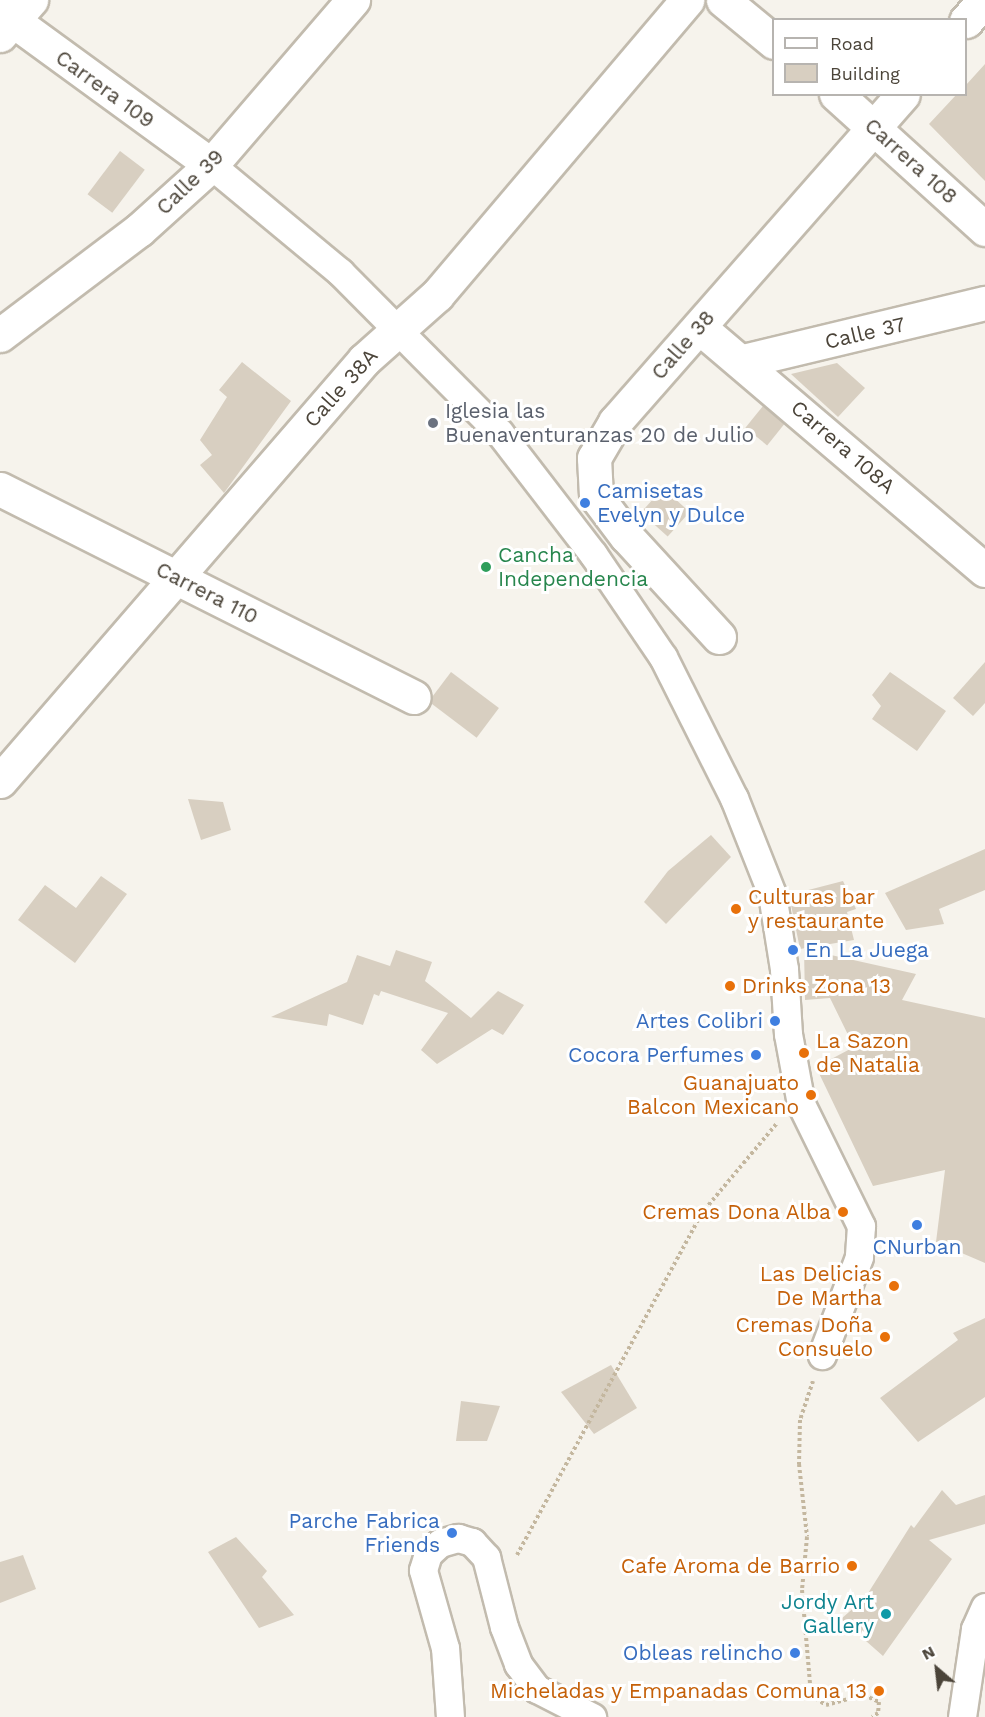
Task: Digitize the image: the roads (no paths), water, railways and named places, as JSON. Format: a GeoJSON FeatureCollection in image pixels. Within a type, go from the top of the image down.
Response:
{"type":"FeatureCollection","features":[{"type":"Feature","properties":{"kind":"street","name":"Calle 39"},"geometry":{"type":"LineString","coordinates":[[0,335],[139,231],[211,165],[353,0]]}},
{"type":"Feature","properties":{"kind":"street","name":"Calle 38A"},"geometry":{"type":"LineString","coordinates":[[0,781],[364,360],[398,326],[437,295],[687,0]]}},
{"type":"Feature","properties":{"kind":"street"},"geometry":{"type":"LineString","coordinates":[[723,0],[772,40]]}},
{"type":"Feature","properties":{"kind":"street"},"geometry":{"type":"LineString","coordinates":[[967,20],[984,0]]}},
{"type":"Feature","properties":{"kind":"street","name":"Carrera 109"},"geometry":{"type":"LineString","coordinates":[[11,17],[211,165]]}},
{"type":"Feature","properties":{"kind":"street","name":"Carrera 108"},"geometry":{"type":"LineString","coordinates":[[838,96],[985,229]]}},
{"type":"Feature","properties":{"kind":"street","name":"Calle 38"},"geometry":{"type":"LineString","coordinates":[[719,636],[626,536],[596,496],[594,458],[615,422],[901,96]]}},
{"type":"Feature","properties":{"kind":"street"},"geometry":{"type":"LineString","coordinates":[[211,165],[340,272],[398,326],[499,432],[594,554],[663,657],[734,798],[772,894],[784,969],[788,1034],[801,1104],[861,1226],[859,1257],[822,1355]]}},
{"type":"Feature","properties":{"kind":"street","name":"Calle 37"},"geometry":{"type":"LineString","coordinates":[[743,360],[985,303]]}},
{"type":"Feature","properties":{"kind":"street","name":"Carrera 108A"},"geometry":{"type":"LineString","coordinates":[[699,327],[743,360],[985,570]]}},
{"type":"Feature","properties":{"kind":"street","name":"Carrera 110"},"geometry":{"type":"LineString","coordinates":[[0,489],[414,697]]}},
{"type":"Feature","properties":{"kind":"street"},"geometry":{"type":"LineString","coordinates":[[450,1717],[445,1648],[423,1570],[428,1554],[440,1543],[458,1538],[472,1542],[486,1557],[489,1579],[518,1664],[537,1689],[592,1717]]}},
{"type":"Feature","properties":{"kind":"street"},"geometry":{"type":"LineString","coordinates":[[963,1717],[975,1629],[985,1607]]}},
{"type":"Feature","properties":{"kind":"place","name":"Iglesia las Buenaventuranzas 20 de Julio"},"geometry":{"type":"Point","coordinates":[433,423]}},
{"type":"Feature","properties":{"kind":"place","name":"Camisetas Evelyn y Dulce"},"geometry":{"type":"Point","coordinates":[585,503]}},
{"type":"Feature","properties":{"kind":"place","name":"Cancha Independencia"},"geometry":{"type":"Point","coordinates":[486,567]}},
{"type":"Feature","properties":{"kind":"place","name":"Culturas bar y restaurante"},"geometry":{"type":"Point","coordinates":[736,909]}},
{"type":"Feature","properties":{"kind":"place","name":"En La Juega"},"geometry":{"type":"Point","coordinates":[793,950]}},
{"type":"Feature","properties":{"kind":"place","name":"Drinks Zona 13"},"geometry":{"type":"Point","coordinates":[730,986]}},
{"type":"Feature","properties":{"kind":"place","name":"Artes Colibri"},"geometry":{"type":"Point","coordinates":[775,1021]}},
{"type":"Feature","properties":{"kind":"place","name":"La Sazon de Natalia"},"geometry":{"type":"Point","coordinates":[804,1053]}},
{"type":"Feature","properties":{"kind":"place","name":"Cocora Perfumes"},"geometry":{"type":"Point","coordinates":[756,1055]}},
{"type":"Feature","properties":{"kind":"place","name":"Guanajuato Balcon Mexicano"},"geometry":{"type":"Point","coordinates":[811,1095]}},
{"type":"Feature","properties":{"kind":"place","name":"Cremas Dona Alba"},"geometry":{"type":"Point","coordinates":[843,1212]}},
{"type":"Feature","properties":{"kind":"place","name":"CNurban"},"geometry":{"type":"Point","coordinates":[917,1225]}},
{"type":"Feature","properties":{"kind":"place","name":"Las Delicias De Martha"},"geometry":{"type":"Point","coordinates":[894,1286]}},
{"type":"Feature","properties":{"kind":"place","name":"Cremas Doña Consuelo"},"geometry":{"type":"Point","coordinates":[885,1337]}},
{"type":"Feature","properties":{"kind":"place","name":"Parche Fabrica Friends"},"geometry":{"type":"Point","coordinates":[452,1533]}},
{"type":"Feature","properties":{"kind":"place","name":"Cafe Aroma de Barrio"},"geometry":{"type":"Point","coordinates":[852,1566]}},
{"type":"Feature","properties":{"kind":"place","name":"Jordy Art Gallery"},"geometry":{"type":"Point","coordinates":[886,1614]}},
{"type":"Feature","properties":{"kind":"place","name":"Obleas relincho"},"geometry":{"type":"Point","coordinates":[795,1653]}},
{"type":"Feature","properties":{"kind":"place","name":"Micheladas y Empanadas Comuna 13"},"geometry":{"type":"Point","coordinates":[879,1691]}}]}
